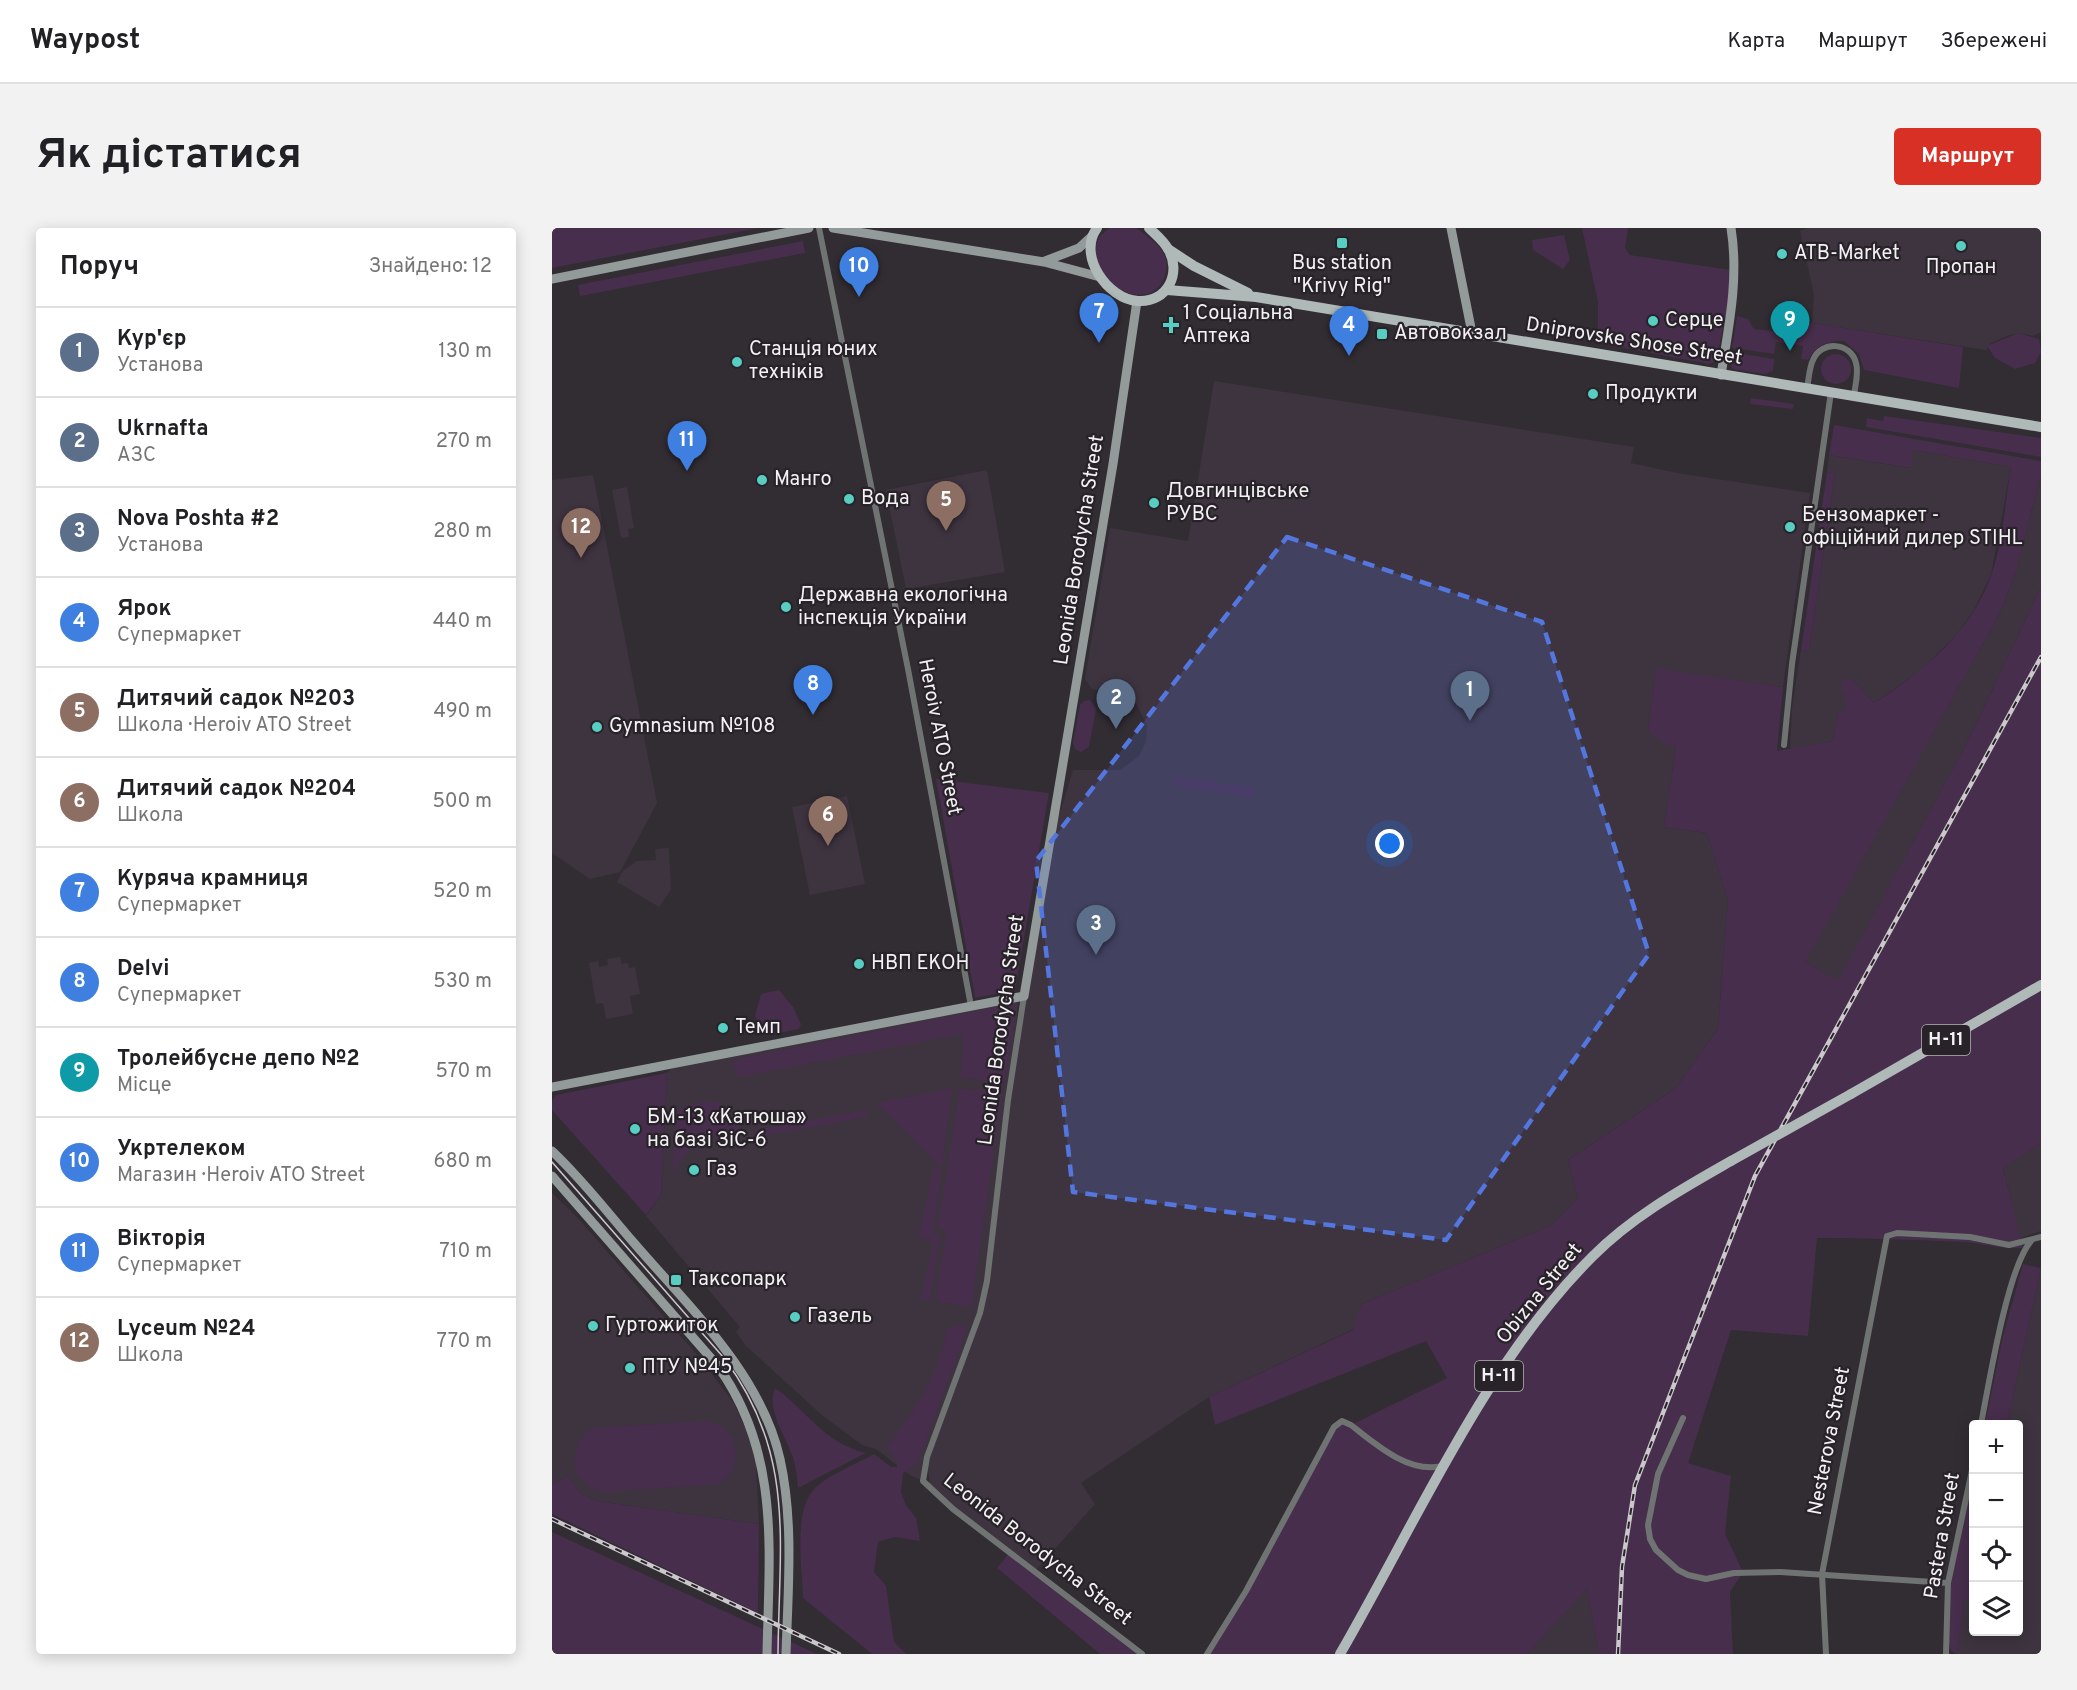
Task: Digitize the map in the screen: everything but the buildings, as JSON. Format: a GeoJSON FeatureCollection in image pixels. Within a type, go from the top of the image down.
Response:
{"type":"FeatureCollection","features":[{"type":"Feature","properties":{"kind":"main road"},"geometry":{"type":"LineString","coordinates":[[552,279],[809,228]]}},
{"type":"Feature","properties":{"kind":"main road"},"geometry":{"type":"LineString","coordinates":[[833,228],[1044,262],[1100,277],[1122,295],[1137,301],[1157,297],[1167,290],[1174,268],[1168,249]]}},
{"type":"Feature","properties":{"kind":"main road"},"geometry":{"type":"LineString","coordinates":[[1149,228],[1168,249],[1194,266],[1256,297]]}},
{"type":"Feature","properties":{"kind":"main road"},"geometry":{"type":"LineString","coordinates":[[1451,228],[1472,333]]}},
{"type":"Feature","properties":{"kind":"main road"},"geometry":{"type":"LineString","coordinates":[[1721,375],[1734,294],[1735,254],[1731,228]]}},
{"type":"Feature","properties":{"kind":"main road"},"geometry":{"type":"LineString","coordinates":[[1044,262],[1072,252],[1094,232]]}},
{"type":"Feature","properties":{"kind":"main road"},"geometry":{"type":"LineString","coordinates":[[1094,232],[1092,256],[1100,277]]}},
{"type":"Feature","properties":{"kind":"main road"},"geometry":{"type":"LineString","coordinates":[[1167,290],[1256,297]]}},
{"type":"Feature","properties":{"kind":"main road","name":"Dniprovske Shose Street"},"geometry":{"type":"LineString","coordinates":[[1256,297],[2041,427]]}},
{"type":"Feature","properties":{"kind":"main road","name":"Leonida Borodycha Street"},"geometry":{"type":"LineString","coordinates":[[1023,996],[1113,464],[1137,301]]}},
{"type":"Feature","properties":{"kind":"main road","name":"Obizna Street"},"geometry":{"type":"LineString","coordinates":[[1340,1654],[1485,1397],[1538,1318],[1592,1256],[1647,1210],[2041,985]]}},
{"type":"Feature","properties":{"kind":"main road"},"geometry":{"type":"LineString","coordinates":[[552,1086],[1023,996]]}},
{"type":"Feature","properties":{"kind":"main road"},"geometry":{"type":"LineString","coordinates":[[552,1092],[562,1085]]}},
{"type":"Feature","properties":{"kind":"main road"},"geometry":{"type":"LineString","coordinates":[[552,1151],[702,1323],[735,1364],[757,1398],[780,1458],[788,1537],[786,1654]]}},
{"type":"Feature","properties":{"kind":"main road"},"geometry":{"type":"LineString","coordinates":[[552,1176],[692,1334],[739,1397],[761,1455],[769,1529],[767,1654]]}},
{"type":"Feature","properties":{"kind":"street","name":"Heroiv ATO Street"},"geometry":{"type":"LineString","coordinates":[[819,228],[910,680],[971,1006]]}},
{"type":"Feature","properties":{"kind":"street"},"geometry":{"type":"LineString","coordinates":[[1807,388],[1812,362],[1817,354],[1830,346],[1842,346],[1851,351],[1857,366],[1854,396]]}},
{"type":"Feature","properties":{"kind":"street"},"geometry":{"type":"LineString","coordinates":[[1784,745],[1792,664],[1831,393]]}},
{"type":"Feature","properties":{"kind":"street","name":"Leonida Borodycha Street"},"geometry":{"type":"LineString","coordinates":[[1023,996],[1008,1100],[987,1281],[970,1343],[927,1457],[923,1481],[953,1509],[1142,1654]]}},
{"type":"Feature","properties":{"kind":"street","name":"Nesterova Street"},"geometry":{"type":"LineString","coordinates":[[1826,1654],[1822,1574],[1887,1236],[1897,1233],[1970,1237],[2009,1245],[2032,1240]]}},
{"type":"Feature","properties":{"kind":"street"},"geometry":{"type":"LineString","coordinates":[[1982,1420],[2005,1314],[2024,1250],[2032,1240],[2041,1237]]}},
{"type":"Feature","properties":{"kind":"street"},"geometry":{"type":"LineString","coordinates":[[1683,1418],[1658,1474],[1650,1507],[1650,1539],[1656,1550],[1678,1570],[1697,1578],[1743,1572],[1822,1574],[1948,1583]]}},
{"type":"Feature","properties":{"kind":"street"},"geometry":{"type":"LineString","coordinates":[[1207,1654],[1246,1591],[1334,1427],[1342,1421],[1351,1425],[1388,1451],[1422,1467],[1446,1465]]}},
{"type":"Feature","properties":{"kind":"street","name":"Pastera Street"},"geometry":{"type":"LineString","coordinates":[[1946,1654],[1948,1583],[1971,1474]]}},
{"type":"Feature","properties":{"kind":"highlighted area"},"geometry":{"type":"Polygon","coordinates":[[[1287,537],[1542,622],[1649,954],[1446,1240],[1073,1192],[1036,861],[1287,537]]]}},
{"type":"Feature","properties":{"kind":"shaded area"},"geometry":{"type":"Polygon","coordinates":[[[552,228],[758,228],[552,268],[552,228]]]}},
{"type":"Feature","properties":{"kind":"shaded area"},"geometry":{"type":"Polygon","coordinates":[[[1110,228],[1136,228],[1161,249],[1165,256],[1166,271],[1155,290],[1141,295],[1125,292],[1105,276],[1097,262],[1096,245],[1100,236],[1110,228]]]}},
{"type":"Feature","properties":{"kind":"shaded area"},"geometry":{"type":"Polygon","coordinates":[[[1582,228],[1628,228],[1625,248],[1630,255],[1731,270],[1730,294],[1716,361],[1709,364],[1598,343],[1598,302],[1582,228]]]}},
{"type":"Feature","properties":{"kind":"shaded area"},"geometry":{"type":"Polygon","coordinates":[[[1807,228],[2041,228],[2041,332],[2033,336],[2018,333],[2007,336],[1991,343],[1986,350],[1812,323],[1814,295],[1800,231],[1807,228]]]}},
{"type":"Feature","properties":{"kind":"shaded area"},"geometry":{"type":"Polygon","coordinates":[[[1564,235],[1570,260],[1563,269],[1533,250],[1532,240],[1564,235]]]}},
{"type":"Feature","properties":{"kind":"shaded area"},"geometry":{"type":"Polygon","coordinates":[[[803,241],[805,253],[580,296],[578,285],[803,241]]]}},
{"type":"Feature","properties":{"kind":"shaded area"},"geometry":{"type":"Polygon","coordinates":[[[1737,316],[1748,319],[1754,329],[1773,331],[1786,324],[1812,323],[1963,347],[1959,388],[1864,370],[1859,354],[1844,341],[1823,344],[1808,360],[1801,359],[1803,346],[1776,342],[1774,354],[1732,348],[1737,316]]]}},
{"type":"Feature","properties":{"kind":"shaded area"},"geometry":{"type":"Polygon","coordinates":[[[2018,333],[2039,339],[2041,352],[2035,363],[2015,369],[1995,358],[1987,346],[2018,333]]]}},
{"type":"Feature","properties":{"kind":"shaded area"},"geometry":{"type":"Polygon","coordinates":[[[1731,352],[1774,359],[1773,371],[1765,374],[1733,369],[1729,362],[1731,352]]]}},
{"type":"Feature","properties":{"kind":"shaded area"},"geometry":{"type":"Polygon","coordinates":[[[1836,354],[1847,358],[1851,369],[1847,380],[1836,384],[1825,380],[1821,369],[1825,358],[1836,354]]]}},
{"type":"Feature","properties":{"kind":"shaded area"},"geometry":{"type":"Polygon","coordinates":[[[1214,381],[1634,447],[1631,463],[1677,473],[1810,493],[1783,687],[1656,669],[1648,731],[1676,746],[1664,827],[1707,833],[1728,900],[1718,1029],[1676,1088],[1568,1160],[1578,1198],[1552,1225],[1362,1304],[1360,1326],[1209,1397],[1081,1483],[1095,1504],[1034,1572],[930,1487],[927,1460],[923,1481],[910,1475],[876,1449],[862,1445],[823,1416],[746,1346],[736,1332],[740,1327],[646,1216],[661,1195],[667,1073],[671,1069],[1018,1000],[1014,1053],[1044,865],[1073,770],[1120,770],[1139,756],[1146,742],[1147,726],[1137,705],[1125,695],[1092,689],[1085,679],[1110,528],[1188,541],[1214,381]]]}},
{"type":"Feature","properties":{"kind":"shaded area"},"geometry":{"type":"Polygon","coordinates":[[[1751,398],[1794,404],[1793,409],[1750,404],[1751,398]]]}},
{"type":"Feature","properties":{"kind":"shaded area"},"geometry":{"type":"Polygon","coordinates":[[[1884,416],[2041,438],[2041,457],[1866,427],[1867,418],[1883,421],[1884,416]]]}},
{"type":"Feature","properties":{"kind":"shaded area"},"geometry":{"type":"Polygon","coordinates":[[[1834,425],[2041,461],[2041,475],[2016,571],[1999,615],[1805,962],[1838,981],[1970,737],[2041,587],[2041,1143],[2003,1168],[2023,1248],[1963,1242],[1817,1238],[1808,1336],[1731,1330],[1688,1463],[1731,1476],[1725,1534],[1743,1572],[1730,1592],[1733,1654],[1599,1654],[1587,1588],[1527,1654],[1207,1654],[1246,1591],[1334,1427],[1342,1421],[1351,1425],[1447,1378],[1426,1341],[1215,1425],[1209,1397],[1353,1330],[1362,1304],[1552,1225],[1578,1198],[1568,1160],[1676,1088],[1718,1029],[1728,900],[1707,833],[1664,827],[1676,746],[1667,745],[1648,731],[1656,668],[1783,687],[1777,751],[1833,741],[1838,712],[1845,712],[1847,696],[1842,694],[1842,679],[1853,680],[1874,703],[1910,678],[1943,649],[1958,633],[1982,597],[1998,550],[2011,467],[1913,450],[1911,468],[1829,455],[1834,425]]]}},
{"type":"Feature","properties":{"kind":"shaded area"},"geometry":{"type":"Polygon","coordinates":[[[1913,450],[2011,467],[1991,575],[1974,610],[1957,634],[1921,670],[1874,703],[1853,680],[1845,712],[1838,712],[1833,741],[1790,749],[1792,708],[1801,650],[1809,651],[1835,473],[1827,472],[1829,455],[1910,468],[1913,450]]]}},
{"type":"Feature","properties":{"kind":"shaded area"},"geometry":{"type":"Polygon","coordinates":[[[987,470],[1005,572],[906,589],[886,490],[987,470]]]}},
{"type":"Feature","properties":{"kind":"shaded area"},"geometry":{"type":"Polygon","coordinates":[[[1827,472],[1835,473],[1809,651],[1801,650],[1827,472]]]}},
{"type":"Feature","properties":{"kind":"shaded area","name":"Gymnasium №108"},"geometry":{"type":"Polygon","coordinates":[[[593,475],[657,803],[620,872],[590,879],[552,853],[552,480],[593,475]]]}},
{"type":"Feature","properties":{"kind":"shaded area"},"geometry":{"type":"Polygon","coordinates":[[[2041,475],[2041,587],[1970,737],[1838,982],[1804,962],[1999,615],[2016,571],[2041,475]]]}},
{"type":"Feature","properties":{"kind":"shaded area"},"geometry":{"type":"Polygon","coordinates":[[[627,487],[634,528],[628,529],[629,537],[621,538],[612,490],[627,487]]]}},
{"type":"Feature","properties":{"kind":"shaded area"},"geometry":{"type":"Polygon","coordinates":[[[1090,700],[1096,709],[1089,747],[1081,752],[1075,749],[1073,743],[1080,705],[1090,700]]]}},
{"type":"Feature","properties":{"kind":"shaded area"},"geometry":{"type":"Polygon","coordinates":[[[1174,776],[1253,788],[1252,797],[1172,785],[1174,776]]]}},
{"type":"Feature","properties":{"kind":"shaded area"},"geometry":{"type":"Polygon","coordinates":[[[936,779],[1049,793],[1015,990],[975,998],[936,779]]]}},
{"type":"Feature","properties":{"kind":"shaded area"},"geometry":{"type":"Polygon","coordinates":[[[847,796],[865,884],[810,895],[792,807],[847,796]]]}},
{"type":"Feature","properties":{"kind":"shaded area"},"geometry":{"type":"Polygon","coordinates":[[[669,848],[671,890],[659,907],[617,882],[623,871],[637,861],[656,860],[655,849],[669,848]]]}},
{"type":"Feature","properties":{"kind":"shaded area"},"geometry":{"type":"Polygon","coordinates":[[[620,957],[622,964],[628,963],[629,968],[635,967],[640,994],[630,996],[633,1014],[606,1019],[603,1003],[596,1004],[589,963],[598,961],[599,967],[608,965],[607,959],[620,957]]]}},
{"type":"Feature","properties":{"kind":"shaded area"},"geometry":{"type":"Polygon","coordinates":[[[779,990],[793,1007],[801,1024],[799,1029],[764,1036],[755,1016],[761,994],[779,990]]]}},
{"type":"Feature","properties":{"kind":"shaded area"},"geometry":{"type":"Polygon","coordinates":[[[1017,1003],[1004,1083],[960,1077],[964,1034],[737,1077],[732,1060],[1017,1003]]]}},
{"type":"Feature","properties":{"kind":"shaded area"},"geometry":{"type":"Polygon","coordinates":[[[667,1073],[661,1195],[646,1215],[552,1110],[552,1101],[556,1095],[667,1073]]]}},
{"type":"Feature","properties":{"kind":"shaded area"},"geometry":{"type":"Polygon","coordinates":[[[952,1088],[933,1234],[940,1235],[930,1301],[921,1300],[933,1242],[919,1237],[933,1170],[941,1167],[876,1103],[952,1088]]]}},
{"type":"Feature","properties":{"kind":"shaded area"},"geometry":{"type":"Polygon","coordinates":[[[960,1088],[1002,1093],[971,1307],[936,1301],[946,1231],[938,1228],[960,1088]]]}},
{"type":"Feature","properties":{"kind":"shaded area"},"geometry":{"type":"Polygon","coordinates":[[[706,1101],[719,1102],[741,1130],[733,1135],[710,1139],[696,1145],[680,1161],[672,1175],[676,1114],[684,1107],[706,1101]]]}},
{"type":"Feature","properties":{"kind":"shaded area"},"geometry":{"type":"Polygon","coordinates":[[[866,1110],[867,1117],[756,1137],[754,1130],[866,1110]]]}},
{"type":"Feature","properties":{"kind":"shaded area"},"geometry":{"type":"Polygon","coordinates":[[[2041,1143],[2041,1231],[2020,1238],[2003,1167],[2041,1143]]]}},
{"type":"Feature","properties":{"kind":"shaded area","name":"ПТУ №45"},"geometry":{"type":"Polygon","coordinates":[[[552,1193],[576,1216],[699,1357],[733,1402],[749,1436],[756,1463],[759,1524],[597,1501],[580,1493],[568,1476],[552,1485],[552,1193]]]}},
{"type":"Feature","properties":{"kind":"shaded area"},"geometry":{"type":"Polygon","coordinates":[[[2023,1264],[2041,1268],[2008,1420],[1986,1420],[2003,1336],[2023,1264]]]}},
{"type":"Feature","properties":{"kind":"shaded area"},"geometry":{"type":"Polygon","coordinates":[[[2041,1268],[2041,1654],[1957,1654],[1964,1599],[1969,1600],[1969,1636],[2023,1636],[2023,1420],[2008,1420],[2041,1268]]]}},
{"type":"Feature","properties":{"kind":"shaded area"},"geometry":{"type":"Polygon","coordinates":[[[961,1325],[966,1327],[965,1335],[923,1448],[913,1467],[903,1473],[901,1492],[906,1505],[916,1518],[920,1541],[895,1537],[878,1542],[874,1572],[886,1586],[894,1642],[906,1654],[872,1654],[803,1598],[800,1541],[803,1512],[807,1499],[819,1484],[874,1454],[891,1467],[897,1467],[897,1461],[887,1446],[906,1421],[932,1378],[946,1332],[951,1327],[961,1325]]]}},
{"type":"Feature","properties":{"kind":"shaded area"},"geometry":{"type":"Polygon","coordinates":[[[775,1388],[838,1442],[866,1453],[798,1488],[793,1459],[773,1405],[775,1388]]]}},
{"type":"Feature","properties":{"kind":"shaded area"},"geometry":{"type":"Polygon","coordinates":[[[702,1421],[714,1423],[724,1429],[735,1446],[736,1456],[733,1467],[718,1484],[603,1492],[592,1488],[583,1481],[578,1473],[575,1453],[578,1444],[584,1435],[594,1428],[702,1421]]]}},
{"type":"Feature","properties":{"kind":"shaded area"},"geometry":{"type":"Polygon","coordinates":[[[568,1476],[580,1493],[597,1501],[759,1524],[758,1613],[552,1514],[552,1485],[568,1476]]]}},
{"type":"Feature","properties":{"kind":"shaded area"},"geometry":{"type":"Polygon","coordinates":[[[1969,1497],[1969,1600],[1964,1600],[1957,1654],[1952,1652],[1948,1638],[1948,1618],[1959,1542],[1969,1497]]]}},
{"type":"Feature","properties":{"kind":"shaded area"},"geometry":{"type":"Polygon","coordinates":[[[552,1532],[817,1654],[552,1654],[552,1532]]]}},
{"type":"Feature","properties":{"kind":"shaded area"},"geometry":{"type":"Polygon","coordinates":[[[1010,1552],[1142,1654],[1100,1654],[997,1568],[1010,1552]]]}},
{"type":"Feature","properties":{"kind":"shaded area"},"geometry":{"type":"Polygon","coordinates":[[[1587,1587],[1599,1654],[1527,1654],[1587,1587]]]}},
{"type":"Feature","properties":{"kind":"tram line"},"geometry":{"type":"LineString","coordinates":[[552,1162],[724,1358],[747,1394],[763,1429],[773,1464],[778,1500],[780,1536],[778,1654]]}},
{"type":"Feature","properties":{"kind":"railway"},"geometry":{"type":"LineString","coordinates":[[1618,1654],[1622,1567],[1635,1485],[1755,1176],[2041,657]]}},
{"type":"Feature","properties":{"kind":"railway"},"geometry":{"type":"LineString","coordinates":[[552,1519],[839,1654]]}},
{"type":"Feature","properties":{"kind":"place","name":"Bus station \"Krivy Rig\""},"geometry":{"type":"Point","coordinates":[1342,243]}},
{"type":"Feature","properties":{"kind":"place","name":"Пропан"},"geometry":{"type":"Point","coordinates":[1961,246]}},
{"type":"Feature","properties":{"kind":"place","name":"ATB-Market"},"geometry":{"type":"Point","coordinates":[1782,254]}},
{"type":"Feature","properties":{"kind":"place","name":"Укртелеком"},"geometry":{"type":"Point","coordinates":[859,297]}},
{"type":"Feature","properties":{"kind":"place","name":"Серце"},"geometry":{"type":"Point","coordinates":[1653,321]}},
{"type":"Feature","properties":{"kind":"place","name":"1 Соціальна Аптека"},"geometry":{"type":"Point","coordinates":[1171,325]}},
{"type":"Feature","properties":{"kind":"place","name":"Автовокзал"},"geometry":{"type":"Point","coordinates":[1382,334]}},
{"type":"Feature","properties":{"kind":"place","name":"Куряча крамниця"},"geometry":{"type":"Point","coordinates":[1099,343]}},
{"type":"Feature","properties":{"kind":"place","name":"Тролейбусне депо №2"},"geometry":{"type":"Point","coordinates":[1790,351]}},
{"type":"Feature","properties":{"kind":"place","name":"Ярок"},"geometry":{"type":"Point","coordinates":[1349,356]}},
{"type":"Feature","properties":{"kind":"place","name":"Станція юних техніків"},"geometry":{"type":"Point","coordinates":[737,362]}},
{"type":"Feature","properties":{"kind":"place","name":"Продукти"},"geometry":{"type":"Point","coordinates":[1593,394]}},
{"type":"Feature","properties":{"kind":"place","name":"Вікторія"},"geometry":{"type":"Point","coordinates":[687,471]}},
{"type":"Feature","properties":{"kind":"place","name":"Манго"},"geometry":{"type":"Point","coordinates":[762,480]}},
{"type":"Feature","properties":{"kind":"place","name":"Вода"},"geometry":{"type":"Point","coordinates":[849,499]}},
{"type":"Feature","properties":{"kind":"place","name":"Довгинцівське РУВС"},"geometry":{"type":"Point","coordinates":[1154,503]}},
{"type":"Feature","properties":{"kind":"place","name":"Бензомаркет - офіційний дилер STIHL"},"geometry":{"type":"Point","coordinates":[1790,527]}},
{"type":"Feature","properties":{"kind":"place","name":"Дитячий садок №203"},"geometry":{"type":"Point","coordinates":[946,531]}},
{"type":"Feature","properties":{"kind":"place","name":"Lyceum №24"},"geometry":{"type":"Point","coordinates":[581,558]}},
{"type":"Feature","properties":{"kind":"place","name":"Державна екологічна інспекція України"},"geometry":{"type":"Point","coordinates":[786,607]}},
{"type":"Feature","properties":{"kind":"place","name":"Delvi"},"geometry":{"type":"Point","coordinates":[813,715]}},
{"type":"Feature","properties":{"kind":"place","name":"Кур'єр"},"geometry":{"type":"Point","coordinates":[1470,721]}},
{"type":"Feature","properties":{"kind":"place","name":"Gymnasium №108"},"geometry":{"type":"Point","coordinates":[597,727]}},
{"type":"Feature","properties":{"kind":"place","name":"Ukrnafta"},"geometry":{"type":"Point","coordinates":[1116,729]}},
{"type":"Feature","properties":{"kind":"place","name":"Дитячий садок №204"},"geometry":{"type":"Point","coordinates":[828,846]}},
{"type":"Feature","properties":{"kind":"place","name":"Nova Poshta #2"},"geometry":{"type":"Point","coordinates":[1096,955]}},
{"type":"Feature","properties":{"kind":"place","name":"НВП ЕКОН"},"geometry":{"type":"Point","coordinates":[859,964]}},
{"type":"Feature","properties":{"kind":"place","name":"Темп"},"geometry":{"type":"Point","coordinates":[723,1028]}},
{"type":"Feature","properties":{"kind":"place","name":"БМ-13 «Катюша» на базі ЗіС-6"},"geometry":{"type":"Point","coordinates":[635,1129]}},
{"type":"Feature","properties":{"kind":"place","name":"Газ"},"geometry":{"type":"Point","coordinates":[694,1170]}},
{"type":"Feature","properties":{"kind":"place","name":"Таксопарк"},"geometry":{"type":"Point","coordinates":[676,1280]}},
{"type":"Feature","properties":{"kind":"place","name":"Газель"},"geometry":{"type":"Point","coordinates":[795,1317]}},
{"type":"Feature","properties":{"kind":"place","name":"Гуртожиток"},"geometry":{"type":"Point","coordinates":[593,1326]}},
{"type":"Feature","properties":{"kind":"place","name":"ПТУ №45"},"geometry":{"type":"Point","coordinates":[630,1368]}}]}
